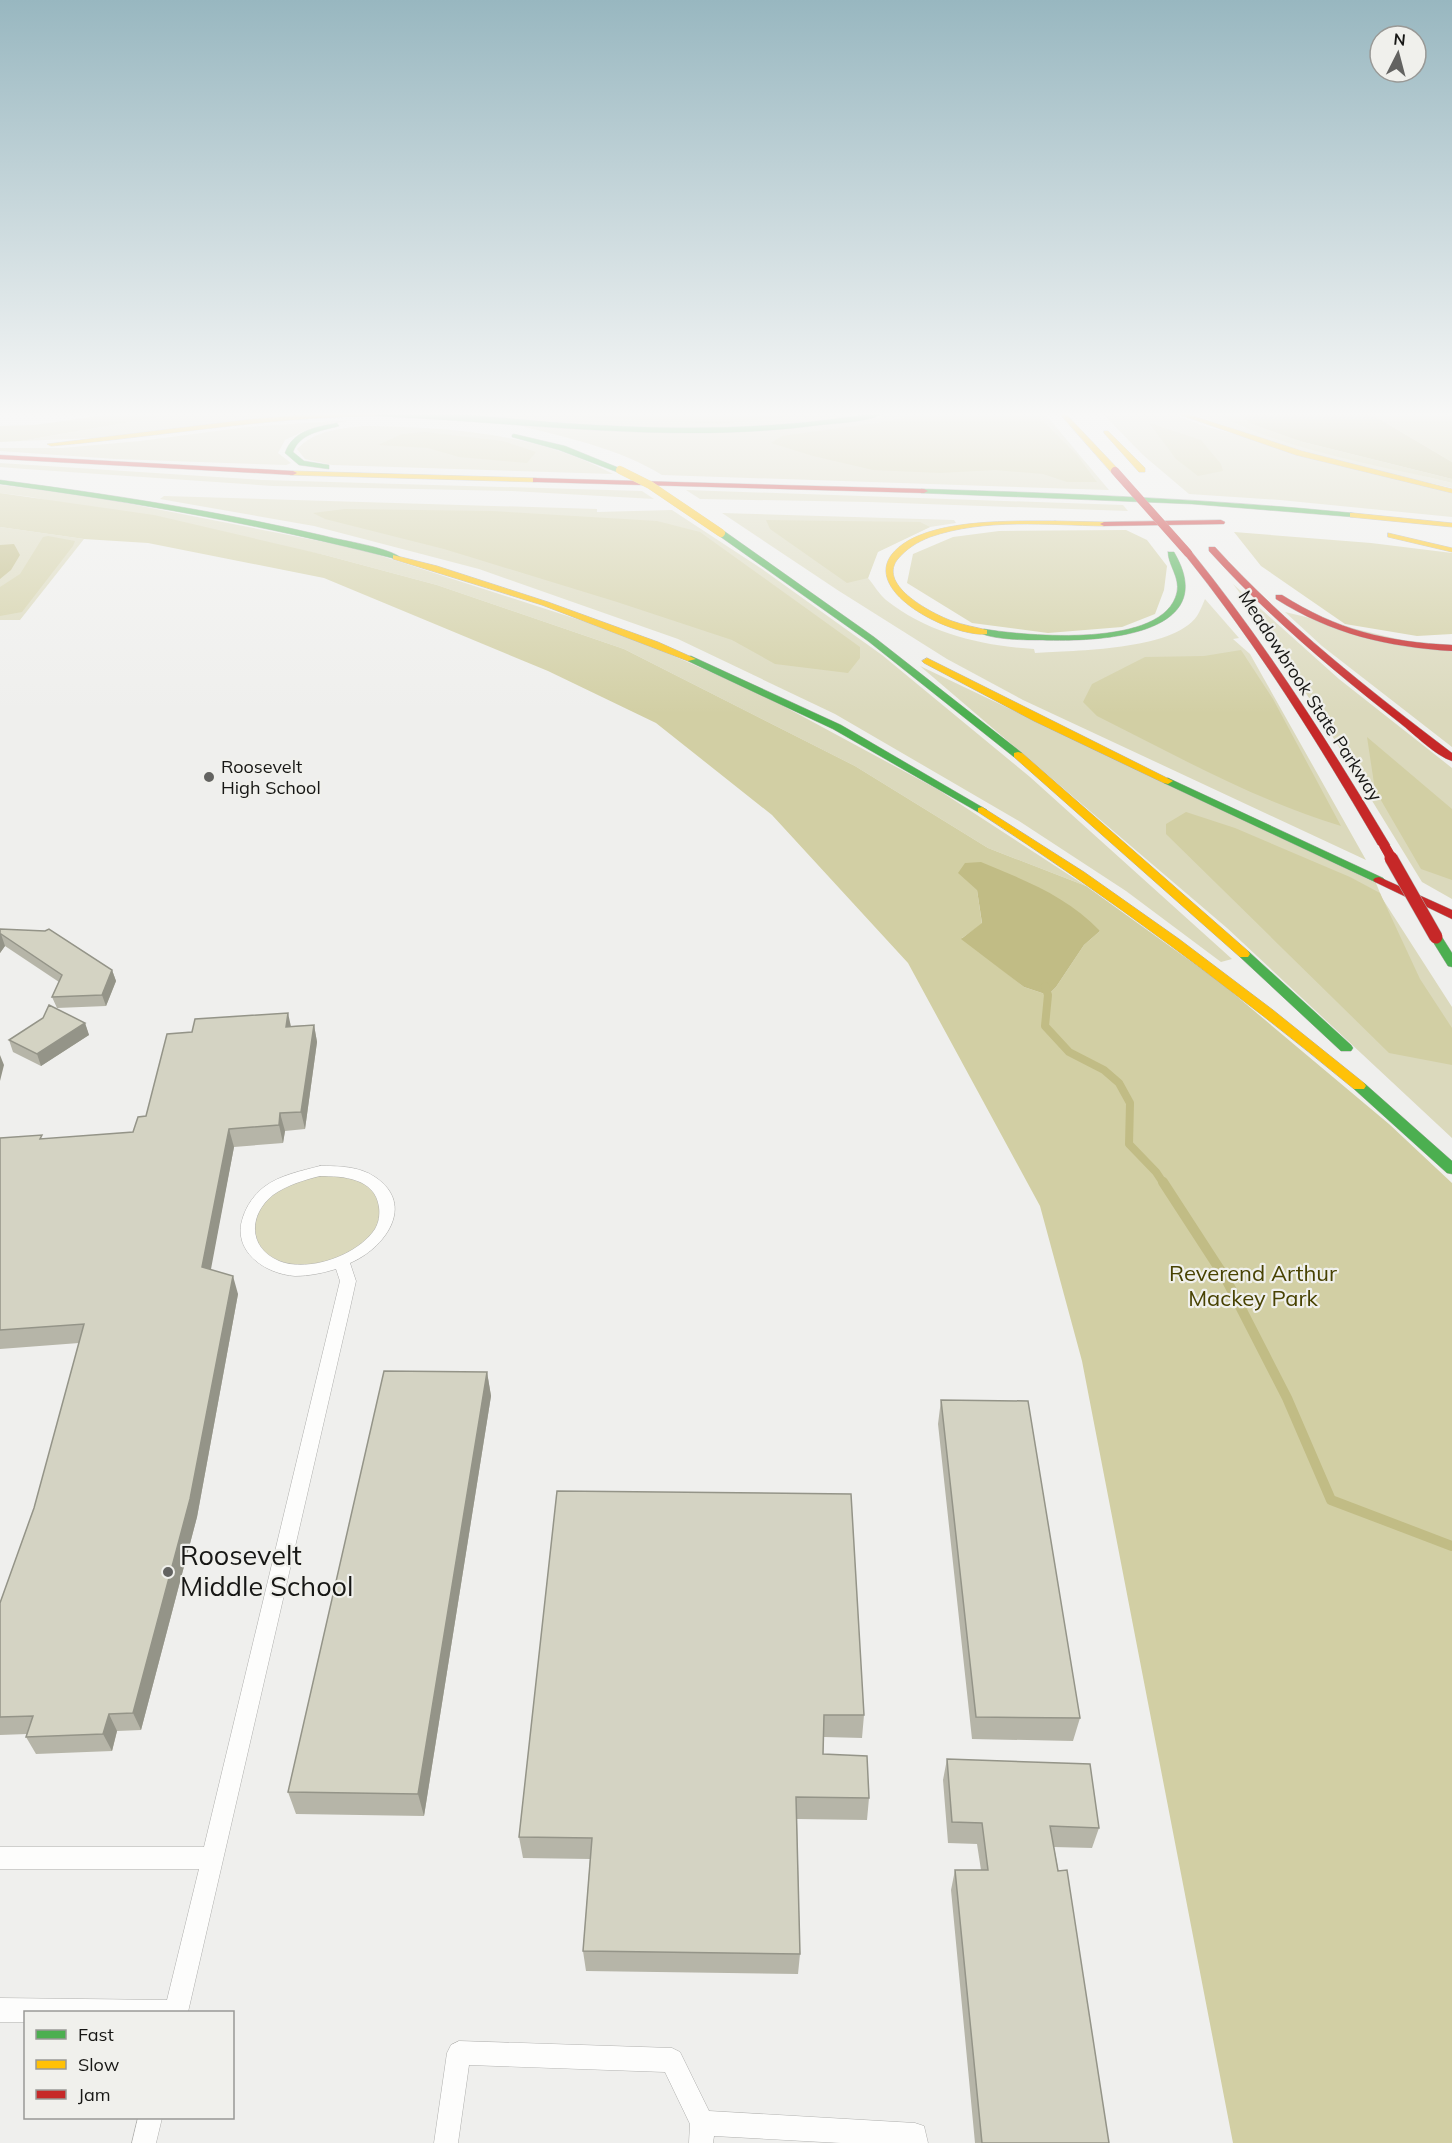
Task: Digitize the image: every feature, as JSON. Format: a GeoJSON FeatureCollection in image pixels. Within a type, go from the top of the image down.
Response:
{"type":"FeatureCollection","features":[{"type":"Feature","properties":{"kind":"highway"},"geometry":{"type":"LineString","coordinates":[[216,514],[274,525],[392,554],[522,594],[609,625],[760,690],[864,742],[1020,833],[1114,897],[1280,1020],[1452,1169]]}},
{"type":"Feature","properties":{"kind":"highway"},"geometry":{"type":"LineString","coordinates":[[704,514],[868,635],[976,720],[1139,859],[1357,1058]]}},
{"type":"Feature","properties":{"kind":"highway"},"geometry":{"type":"LineString","coordinates":[[989,514],[1234,522],[1159,523],[974,525],[937,533],[915,542],[899,552],[890,563],[888,570],[891,583],[903,597],[926,612],[953,624],[1011,637],[1076,640],[1109,636],[1139,629],[1160,620],[1175,609],[1182,596],[1180,570],[1159,523]]}},
{"type":"Feature","properties":{"kind":"highway","name":"Meadowbrook State Parkway"},"geometry":{"type":"LineString","coordinates":[[1183,514],[1262,603],[1305,642],[1452,758]]}},
{"type":"Feature","properties":{"kind":"highway"},"geometry":{"type":"LineString","coordinates":[[1353,514],[1452,525]]}},
{"type":"Feature","properties":{"kind":"highway","name":"Meadowbrook State Parkway"},"geometry":{"type":"LineString","coordinates":[[1156,516],[1221,593],[1270,661],[1384,845],[1452,963]]}},
{"type":"Feature","properties":{"kind":"highway"},"geometry":{"type":"LineString","coordinates":[[1194,526],[1279,597],[1319,623],[1370,639],[1411,646],[1452,648]]}},
{"type":"Feature","properties":{"kind":"highway"},"geometry":{"type":"LineString","coordinates":[[726,531],[897,642]]}},
{"type":"Feature","properties":{"kind":"highway"},"geometry":{"type":"LineString","coordinates":[[1452,541],[1380,532],[1452,550]]}},
{"type":"Feature","properties":{"kind":"highway"},"geometry":{"type":"LineString","coordinates":[[917,655],[1029,715],[1452,915]]}},
{"type":"Feature","properties":{"kind":"lane"},"geometry":{"type":"LineString","coordinates":[[343,1171],[362,1177],[378,1186],[387,1200],[388,1216],[381,1233],[368,1248],[342,1262],[325,1268],[301,1270],[279,1266],[261,1258],[250,1245],[246,1229],[250,1214],[261,1198],[277,1185],[298,1176],[343,1171]]}},
{"type":"Feature","properties":{"kind":"lane"},"geometry":{"type":"LineString","coordinates":[[176,2011],[348,1281],[342,1262]]}},
{"type":"Feature","properties":{"kind":"lane"},"geometry":{"type":"LineString","coordinates":[[0,1858],[213,1858]]}},
{"type":"Feature","properties":{"kind":"lane"},"geometry":{"type":"LineString","coordinates":[[0,2010],[88,2011]]}},
{"type":"Feature","properties":{"kind":"lane"},"geometry":{"type":"LineString","coordinates":[[446,2143],[459,2053],[672,2060],[701,2133],[915,2135],[916,2143]]}},
{"type":"Feature","properties":{"kind":"lane"},"geometry":{"type":"LineString","coordinates":[[144,2143],[150,2119]]}},
{"type":"Feature","properties":{"kind":"shaded area"},"geometry":{"type":"Polygon","coordinates":[[[117,514],[182,514],[360,549],[623,634],[761,694],[937,789],[1086,886],[988,848],[855,766],[624,649],[437,585],[325,555],[117,514]]]}},
{"type":"Feature","properties":{"kind":"shaded area"},"geometry":{"type":"Polygon","coordinates":[[[246,514],[678,514],[762,569],[882,655],[1030,777],[1232,959],[1221,962],[1126,891],[1019,821],[835,714],[678,639],[479,569],[314,526],[246,514]]]}},
{"type":"Feature","properties":{"kind":"shaded area"},"geometry":{"type":"Polygon","coordinates":[[[724,514],[954,520],[956,523],[930,527],[877,552],[868,578],[886,600],[919,621],[956,636],[995,645],[1034,649],[1035,653],[1122,646],[1167,636],[1185,628],[1197,616],[1205,599],[1239,638],[1233,639],[1250,654],[1366,860],[1023,700],[947,659],[724,514]]]}},
{"type":"Feature","properties":{"kind":"shaded area"},"geometry":{"type":"Polygon","coordinates":[[[1422,514],[1452,514],[1452,517],[1422,514]]]}},
{"type":"Feature","properties":{"kind":"shaded area"},"geometry":{"type":"Polygon","coordinates":[[[0,527],[84,539],[20,620],[0,620],[0,527]]]}},
{"type":"Feature","properties":{"kind":"shaded area"},"geometry":{"type":"Polygon","coordinates":[[[14,544],[20,555],[11,570],[0,579],[0,545],[14,544]]]}},
{"type":"Feature","properties":{"kind":"shaded area"},"geometry":{"type":"Polygon","coordinates":[[[1233,584],[1339,679],[1452,768],[1452,899],[1422,882],[1264,625],[1233,584]]]}},
{"type":"Feature","properties":{"kind":"shaded area"},"geometry":{"type":"Polygon","coordinates":[[[1285,612],[1452,652],[1452,747],[1322,646],[1285,612]]]}},
{"type":"Feature","properties":{"kind":"shaded area"},"geometry":{"type":"Polygon","coordinates":[[[920,666],[1376,883],[1382,898],[1452,1007],[1452,1138],[1227,928],[920,666]]]}},
{"type":"Feature","properties":{"kind":"shaded area"},"geometry":{"type":"Polygon","coordinates":[[[981,862],[1044,890],[1074,908],[1100,931],[1084,945],[1056,987],[1048,995],[1024,987],[961,939],[982,923],[977,890],[958,873],[965,863],[981,862]]]}},
{"type":"Feature","properties":{"kind":"shaded area"},"geometry":{"type":"Polygon","coordinates":[[[343,1171],[378,1186],[388,1216],[368,1248],[301,1270],[261,1258],[250,1213],[261,1198],[298,1176],[343,1171]]]}},
{"type":"Feature","properties":{"kind":"green space","name":"Reverend Arthur Mackey Park"},"geometry":{"type":"Polygon","coordinates":[[[0,514],[154,515],[325,555],[437,585],[624,649],[855,766],[988,848],[1086,886],[1221,983],[1389,1124],[1452,1183],[1452,2143],[1233,2143],[1082,1361],[1040,1206],[908,963],[772,815],[656,723],[548,671],[324,578],[148,543],[84,539],[0,527],[0,514]],[[977,890],[982,924],[962,938],[1024,987],[1048,995],[1056,987],[1084,945],[1100,931],[977,890]]]}},
{"type":"Feature","properties":{"kind":"green space"},"geometry":{"type":"Polygon","coordinates":[[[315,514],[542,514],[657,521],[700,532],[860,647],[860,658],[848,673],[775,664],[732,640],[617,602],[444,549],[325,519],[315,514]]]}},
{"type":"Feature","properties":{"kind":"green space"},"geometry":{"type":"Polygon","coordinates":[[[766,520],[920,522],[930,527],[878,552],[868,578],[847,583],[770,529],[766,520]]]}},
{"type":"Feature","properties":{"kind":"green space"},"geometry":{"type":"Polygon","coordinates":[[[1126,530],[1147,540],[1167,566],[1164,590],[1155,614],[1122,627],[1048,633],[972,623],[907,583],[913,554],[953,537],[999,531],[1126,530]]]}},
{"type":"Feature","properties":{"kind":"green space"},"geometry":{"type":"Polygon","coordinates":[[[1234,532],[1371,543],[1452,553],[1452,634],[1417,636],[1345,624],[1261,566],[1234,532]]]}},
{"type":"Feature","properties":{"kind":"green space"},"geometry":{"type":"Polygon","coordinates":[[[43,537],[75,541],[22,612],[0,616],[0,587],[20,574],[43,537]]]}},
{"type":"Feature","properties":{"kind":"green space"},"geometry":{"type":"Polygon","coordinates":[[[1241,650],[1273,699],[1341,826],[1278,803],[1217,776],[1097,716],[1083,702],[1092,684],[1145,657],[1204,656],[1241,650]]]}},
{"type":"Feature","properties":{"kind":"green space"},"geometry":{"type":"Polygon","coordinates":[[[1367,737],[1452,809],[1452,880],[1421,869],[1375,790],[1367,737]]]}},
{"type":"Feature","properties":{"kind":"green space"},"geometry":{"type":"Polygon","coordinates":[[[1186,812],[1235,828],[1350,877],[1380,893],[1420,979],[1452,1028],[1452,1065],[1389,1053],[1166,834],[1166,824],[1186,812]]]}},
{"type":"Feature","properties":{"kind":"building"},"geometry":{"type":"Polygon","coordinates":[[[0,929],[45,931],[49,929],[112,970],[102,995],[52,997],[62,975],[1,934],[0,936],[0,929]]]}},
{"type":"Feature","properties":{"kind":"building"},"geometry":{"type":"Polygon","coordinates":[[[49,1005],[85,1023],[37,1054],[9,1040],[43,1018],[49,1005]]]}},
{"type":"Feature","properties":{"kind":"building"},"geometry":{"type":"Polygon","coordinates":[[[288,1013],[286,1027],[314,1025],[301,1112],[280,1113],[279,1125],[229,1129],[202,1267],[233,1276],[190,1499],[133,1713],[109,1714],[103,1734],[26,1737],[33,1716],[0,1717],[0,1603],[34,1508],[84,1324],[0,1330],[0,1138],[42,1135],[40,1139],[133,1132],[138,1117],[146,1116],[167,1034],[192,1032],[195,1019],[288,1013]]]}},
{"type":"Feature","properties":{"kind":"building"},"geometry":{"type":"Polygon","coordinates":[[[384,1371],[487,1372],[418,1794],[288,1792],[384,1371]]]}},
{"type":"Feature","properties":{"kind":"building"},"geometry":{"type":"Polygon","coordinates":[[[941,1400],[1028,1401],[1080,1718],[976,1717],[941,1400]]]}},
{"type":"Feature","properties":{"kind":"building"},"geometry":{"type":"Polygon","coordinates":[[[557,1491],[851,1494],[864,1715],[824,1715],[823,1754],[867,1756],[869,1798],[796,1797],[800,1954],[583,1951],[592,1838],[519,1837],[557,1491]]]}},
{"type":"Feature","properties":{"kind":"building"},"geometry":{"type":"Polygon","coordinates":[[[947,1759],[1090,1764],[1099,1828],[1050,1826],[1058,1871],[1067,1870],[1109,2143],[982,2143],[955,1870],[988,1870],[982,1823],[952,1822],[947,1759]]]}},
{"type":"Feature","properties":{"kind":"waterway"},"geometry":{"type":"LineString","coordinates":[[1045,986],[1048,995],[1045,1026],[1069,1052],[1104,1070],[1119,1083],[1130,1103],[1129,1144],[1156,1172],[1164,1184]]}},
{"type":"Feature","properties":{"kind":"waterway"},"geometry":{"type":"LineString","coordinates":[[1163,1182],[1226,1279],[1287,1398],[1331,1500],[1452,1546]]}},
{"type":"Feature","properties":{"kind":"traffic: fast"},"geometry":{"type":"LineString","coordinates":[[210,514],[298,532],[396,557]]}},
{"type":"Feature","properties":{"kind":"traffic: fast"},"geometry":{"type":"LineString","coordinates":[[1342,514],[1353,515]]}},
{"type":"Feature","properties":{"kind":"traffic: fast"},"geometry":{"type":"LineString","coordinates":[[721,533],[871,639],[1018,755]]}},
{"type":"Feature","properties":{"kind":"traffic: fast"},"geometry":{"type":"LineString","coordinates":[[984,632],[1031,637],[1094,637],[1124,633],[1151,625],[1171,612],[1181,594],[1181,578],[1171,554]]}},
{"type":"Feature","properties":{"kind":"traffic: fast"},"geometry":{"type":"LineString","coordinates":[[691,659],[837,727],[982,810]]}},
{"type":"Feature","properties":{"kind":"traffic: fast"},"geometry":{"type":"LineString","coordinates":[[1168,781],[1379,880]]}},
{"type":"Feature","properties":{"kind":"traffic: fast"},"geometry":{"type":"LineString","coordinates":[[1436,937],[1452,963]]}},
{"type":"Feature","properties":{"kind":"traffic: fast"},"geometry":{"type":"LineString","coordinates":[[1244,954],[1346,1048]]}},
{"type":"Feature","properties":{"kind":"traffic: fast"},"geometry":{"type":"LineString","coordinates":[[1359,1086],[1452,1169]]}},
{"type":"Feature","properties":{"kind":"traffic: slow"},"geometry":{"type":"LineString","coordinates":[[693,514],[721,533]]}},
{"type":"Feature","properties":{"kind":"traffic: slow"},"geometry":{"type":"LineString","coordinates":[[1353,515],[1452,525]]}},
{"type":"Feature","properties":{"kind":"traffic: slow"},"geometry":{"type":"LineString","coordinates":[[984,632],[938,619],[899,592],[894,586],[889,571],[891,563],[904,547],[927,535],[988,524],[1104,524]]}},
{"type":"Feature","properties":{"kind":"traffic: slow"},"geometry":{"type":"LineString","coordinates":[[1391,535],[1452,550]]}},
{"type":"Feature","properties":{"kind":"traffic: slow"},"geometry":{"type":"LineString","coordinates":[[396,557],[545,604],[691,659]]}},
{"type":"Feature","properties":{"kind":"traffic: slow"},"geometry":{"type":"LineString","coordinates":[[927,661],[1038,719],[1168,781]]}},
{"type":"Feature","properties":{"kind":"traffic: slow"},"geometry":{"type":"LineString","coordinates":[[1018,755],[1244,954]]}},
{"type":"Feature","properties":{"kind":"traffic: slow"},"geometry":{"type":"LineString","coordinates":[[982,810],[1128,907],[1268,1012],[1359,1086]]}},
{"type":"Feature","properties":{"kind":"traffic: jam"},"geometry":{"type":"LineString","coordinates":[[1153,514],[1188,553]]}},
{"type":"Feature","properties":{"kind":"traffic: jam"},"geometry":{"type":"LineString","coordinates":[[1104,524],[1221,522]]}},
{"type":"Feature","properties":{"kind":"traffic: jam"},"geometry":{"type":"LineString","coordinates":[[1212,549],[1239,579],[1296,634],[1357,685],[1452,758]]}},
{"type":"Feature","properties":{"kind":"traffic: jam"},"geometry":{"type":"LineString","coordinates":[[1188,553],[1268,658],[1339,769],[1384,845]]}},
{"type":"Feature","properties":{"kind":"traffic: jam"},"geometry":{"type":"LineString","coordinates":[[1279,597],[1319,620],[1361,636],[1405,644],[1452,648]]}},
{"type":"Feature","properties":{"kind":"traffic: jam"},"geometry":{"type":"LineString","coordinates":[[1384,845],[1436,937]]}},
{"type":"Feature","properties":{"kind":"traffic: jam"},"geometry":{"type":"LineString","coordinates":[[1379,880],[1452,915]]}},
{"type":"Feature","properties":{"kind":"place","name":"Roosevelt High School"},"geometry":{"type":"Point","coordinates":[209,777]}},
{"type":"Feature","properties":{"kind":"place","name":"Roosevelt Middle School"},"geometry":{"type":"Point","coordinates":[168,1572]}}]}
